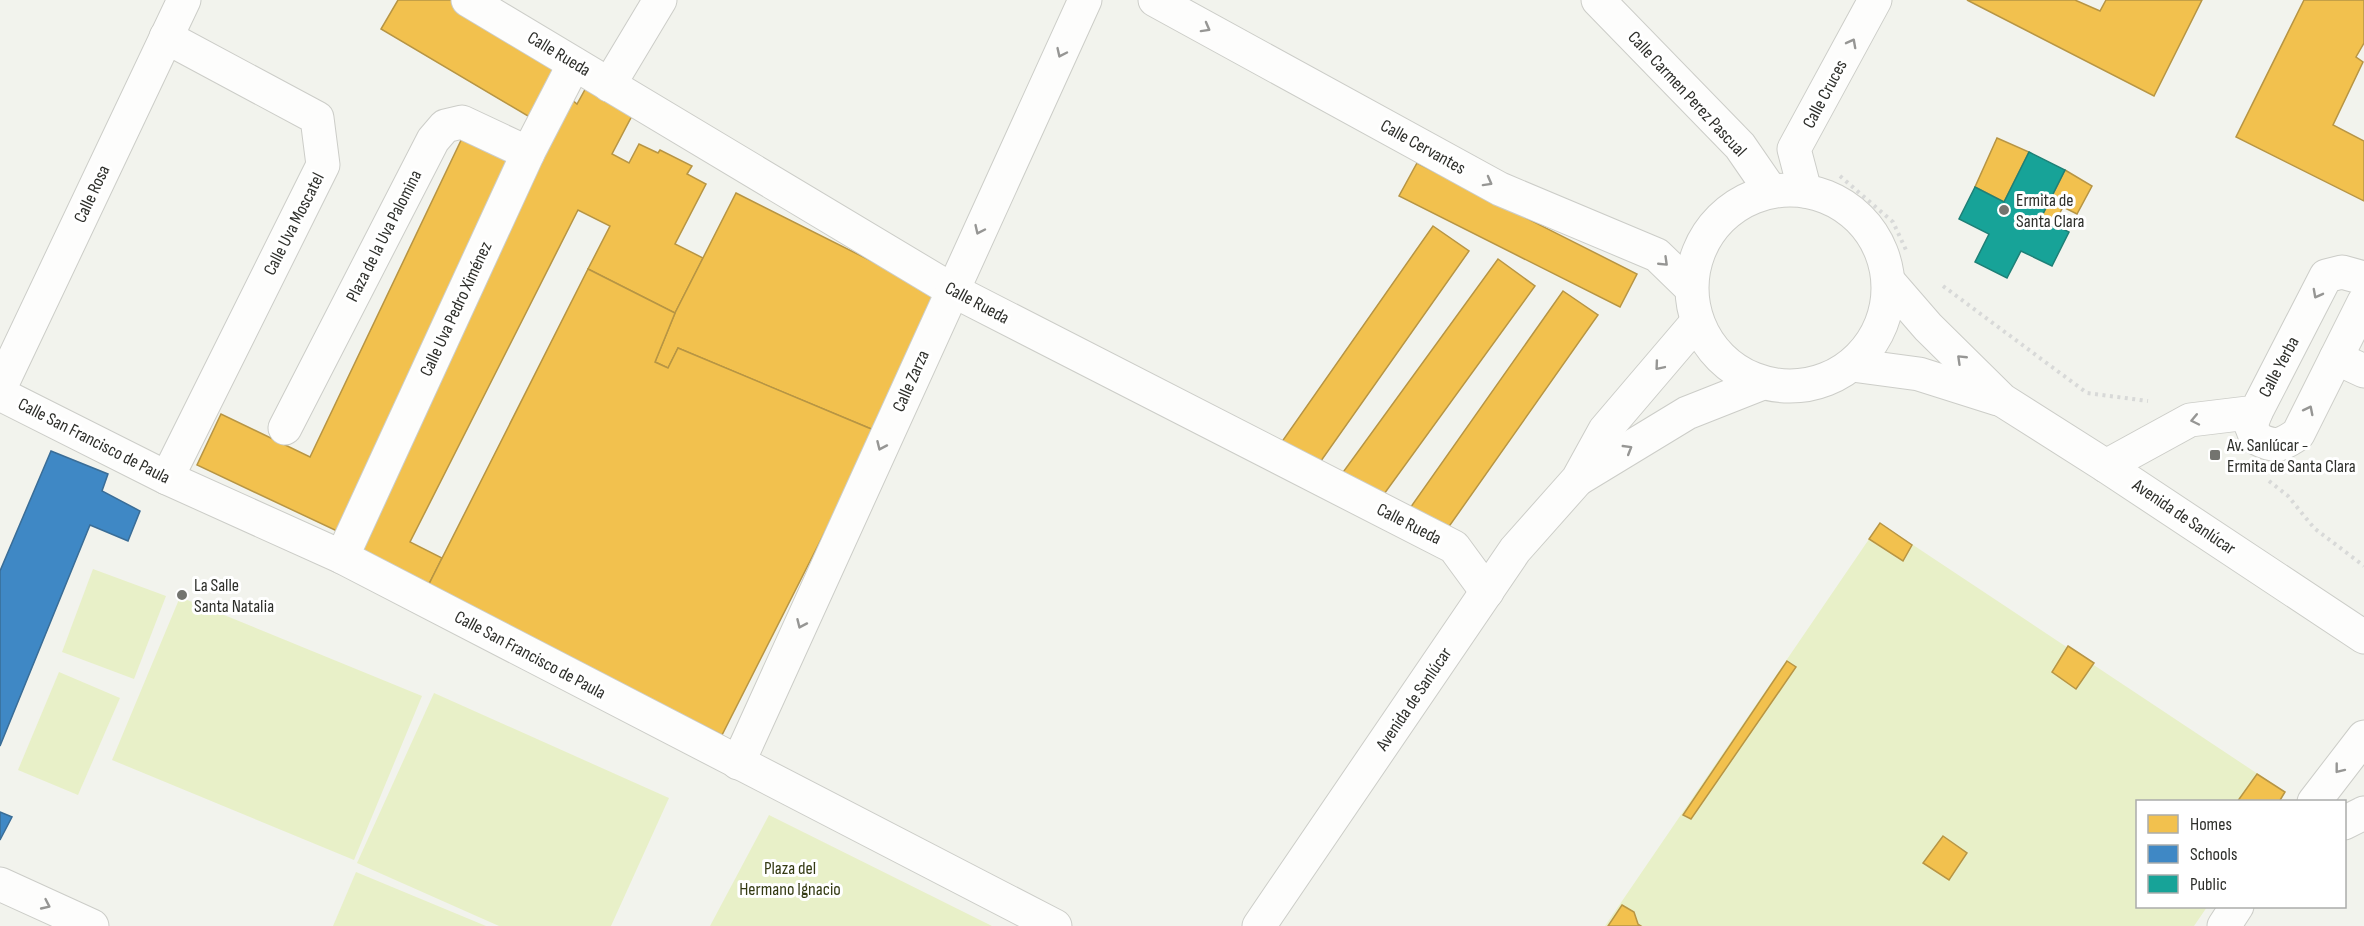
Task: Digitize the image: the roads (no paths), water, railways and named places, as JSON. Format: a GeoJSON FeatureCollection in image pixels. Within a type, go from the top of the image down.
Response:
{"type":"FeatureCollection","features":[{"type":"Feature","properties":{"kind":"street","name":"Calle Rosa"},"geometry":{"type":"LineString","coordinates":[[0,388],[184,0]]}},
{"type":"Feature","properties":{"kind":"street","name":"Calle Rueda"},"geometry":{"type":"LineString","coordinates":[[468,0],[952,290],[1454,548],[1487,592]]}},
{"type":"Feature","properties":{"kind":"street"},"geometry":{"type":"LineString","coordinates":[[609,85],[660,0]]}},
{"type":"Feature","properties":{"kind":"street","name":"Calle Zarza"},"geometry":{"type":"LineString","coordinates":[[738,763],[1085,0]]}},
{"type":"Feature","properties":{"kind":"street","name":"Calle Cervantes"},"geometry":{"type":"LineString","coordinates":[[1155,0],[1500,189],[1657,255],[1691,288]]}},
{"type":"Feature","properties":{"kind":"street","name":"Calle Carmen Perez Pascual"},"geometry":{"type":"LineString","coordinates":[[1598,0],[1740,146],[1772,191]]}},
{"type":"Feature","properties":{"kind":"street","name":"Calle Cruces"},"geometry":{"type":"LineString","coordinates":[[1805,191],[1794,149],[1875,0]]}},
{"type":"Feature","properties":{"kind":"street","name":"Calle Uva Moscatel"},"geometry":{"type":"LineString","coordinates":[[166,37],[316,118],[323,165],[167,478]]}},
{"type":"Feature","properties":{"kind":"street","name":"Calle Uva Pedro Ximénez"},"geometry":{"type":"LineString","coordinates":[[342,557],[528,153],[574,64]]}},
{"type":"Feature","properties":{"kind":"street","name":"Plaza de la Uva Palomina"},"geometry":{"type":"LineString","coordinates":[[285,428],[433,140],[445,126],[462,122],[528,153]]}},
{"type":"Feature","properties":{"kind":"street"},"geometry":{"type":"LineString","coordinates":[[1772,191],[1805,191],[1838,202],[1864,223],[1881,251],[1889,282],[1886,312],[1873,341],[1852,364],[1825,380],[1802,385],[1763,383],[1735,370],[1712,349],[1697,322],[1691,288],[1697,254],[1714,225],[1740,204],[1772,191]]}},
{"type":"Feature","properties":{"kind":"street","name":"Calle Yerba"},"geometry":{"type":"LineString","coordinates":[[2106,466],[2190,420],[2256,412],[2326,276],[2342,272],[2362,286]]}},
{"type":"Feature","properties":{"kind":"street"},"geometry":{"type":"LineString","coordinates":[[1889,282],[1928,327],[2002,400]]}},
{"type":"Feature","properties":{"kind":"street"},"geometry":{"type":"LineString","coordinates":[[2256,412],[2251,425],[2256,438],[2269,445],[2283,444],[2298,434],[2350,365],[2362,286]]}},
{"type":"Feature","properties":{"kind":"street"},"geometry":{"type":"LineString","coordinates":[[1578,479],[1605,430],[1697,322]]}},
{"type":"Feature","properties":{"kind":"street"},"geometry":{"type":"LineString","coordinates":[[1852,364],[1918,374],[2002,400]]}},
{"type":"Feature","properties":{"kind":"street"},"geometry":{"type":"LineString","coordinates":[[1578,479],[1687,413],[1763,383]]}},
{"type":"Feature","properties":{"kind":"street","name":"Calle San Francisco de Paula"},"geometry":{"type":"LineString","coordinates":[[0,394],[167,478],[342,557],[1055,926]]}},
{"type":"Feature","properties":{"kind":"street","name":"Avenida de Sanlúcar"},"geometry":{"type":"LineString","coordinates":[[2002,400],[2364,637]]}},
{"type":"Feature","properties":{"kind":"street","name":"Avenida de Sanlúcar"},"geometry":{"type":"LineString","coordinates":[[1259,926],[1515,550],[1578,479]]}},
{"type":"Feature","properties":{"kind":"street"},"geometry":{"type":"LineString","coordinates":[[2315,800],[2364,737]]}},
{"type":"Feature","properties":{"kind":"street"},"geometry":{"type":"LineString","coordinates":[[2346,821],[2364,813]]}},
{"type":"Feature","properties":{"kind":"street"},"geometry":{"type":"LineString","coordinates":[[0,884],[92,926]]}},
{"type":"Feature","properties":{"kind":"street"},"geometry":{"type":"LineString","coordinates":[[2224,926],[2236,908]]}},
{"type":"Feature","properties":{"kind":"place","name":"Ermita de Santa Clara"},"geometry":{"type":"Point","coordinates":[2004,210]}},
{"type":"Feature","properties":{"kind":"place","name":"Av. Sanlúcar - Ermita de Santa Clara"},"geometry":{"type":"Point","coordinates":[2215,455]}},
{"type":"Feature","properties":{"kind":"place","name":"La Salle Santa Natalia"},"geometry":{"type":"Point","coordinates":[182,595]}},
{"type":"Feature","properties":{"kind":"park label","name":"Plaza del Hermano Ignacio"},"geometry":{"type":"Point","coordinates":[790,878]}}]}
